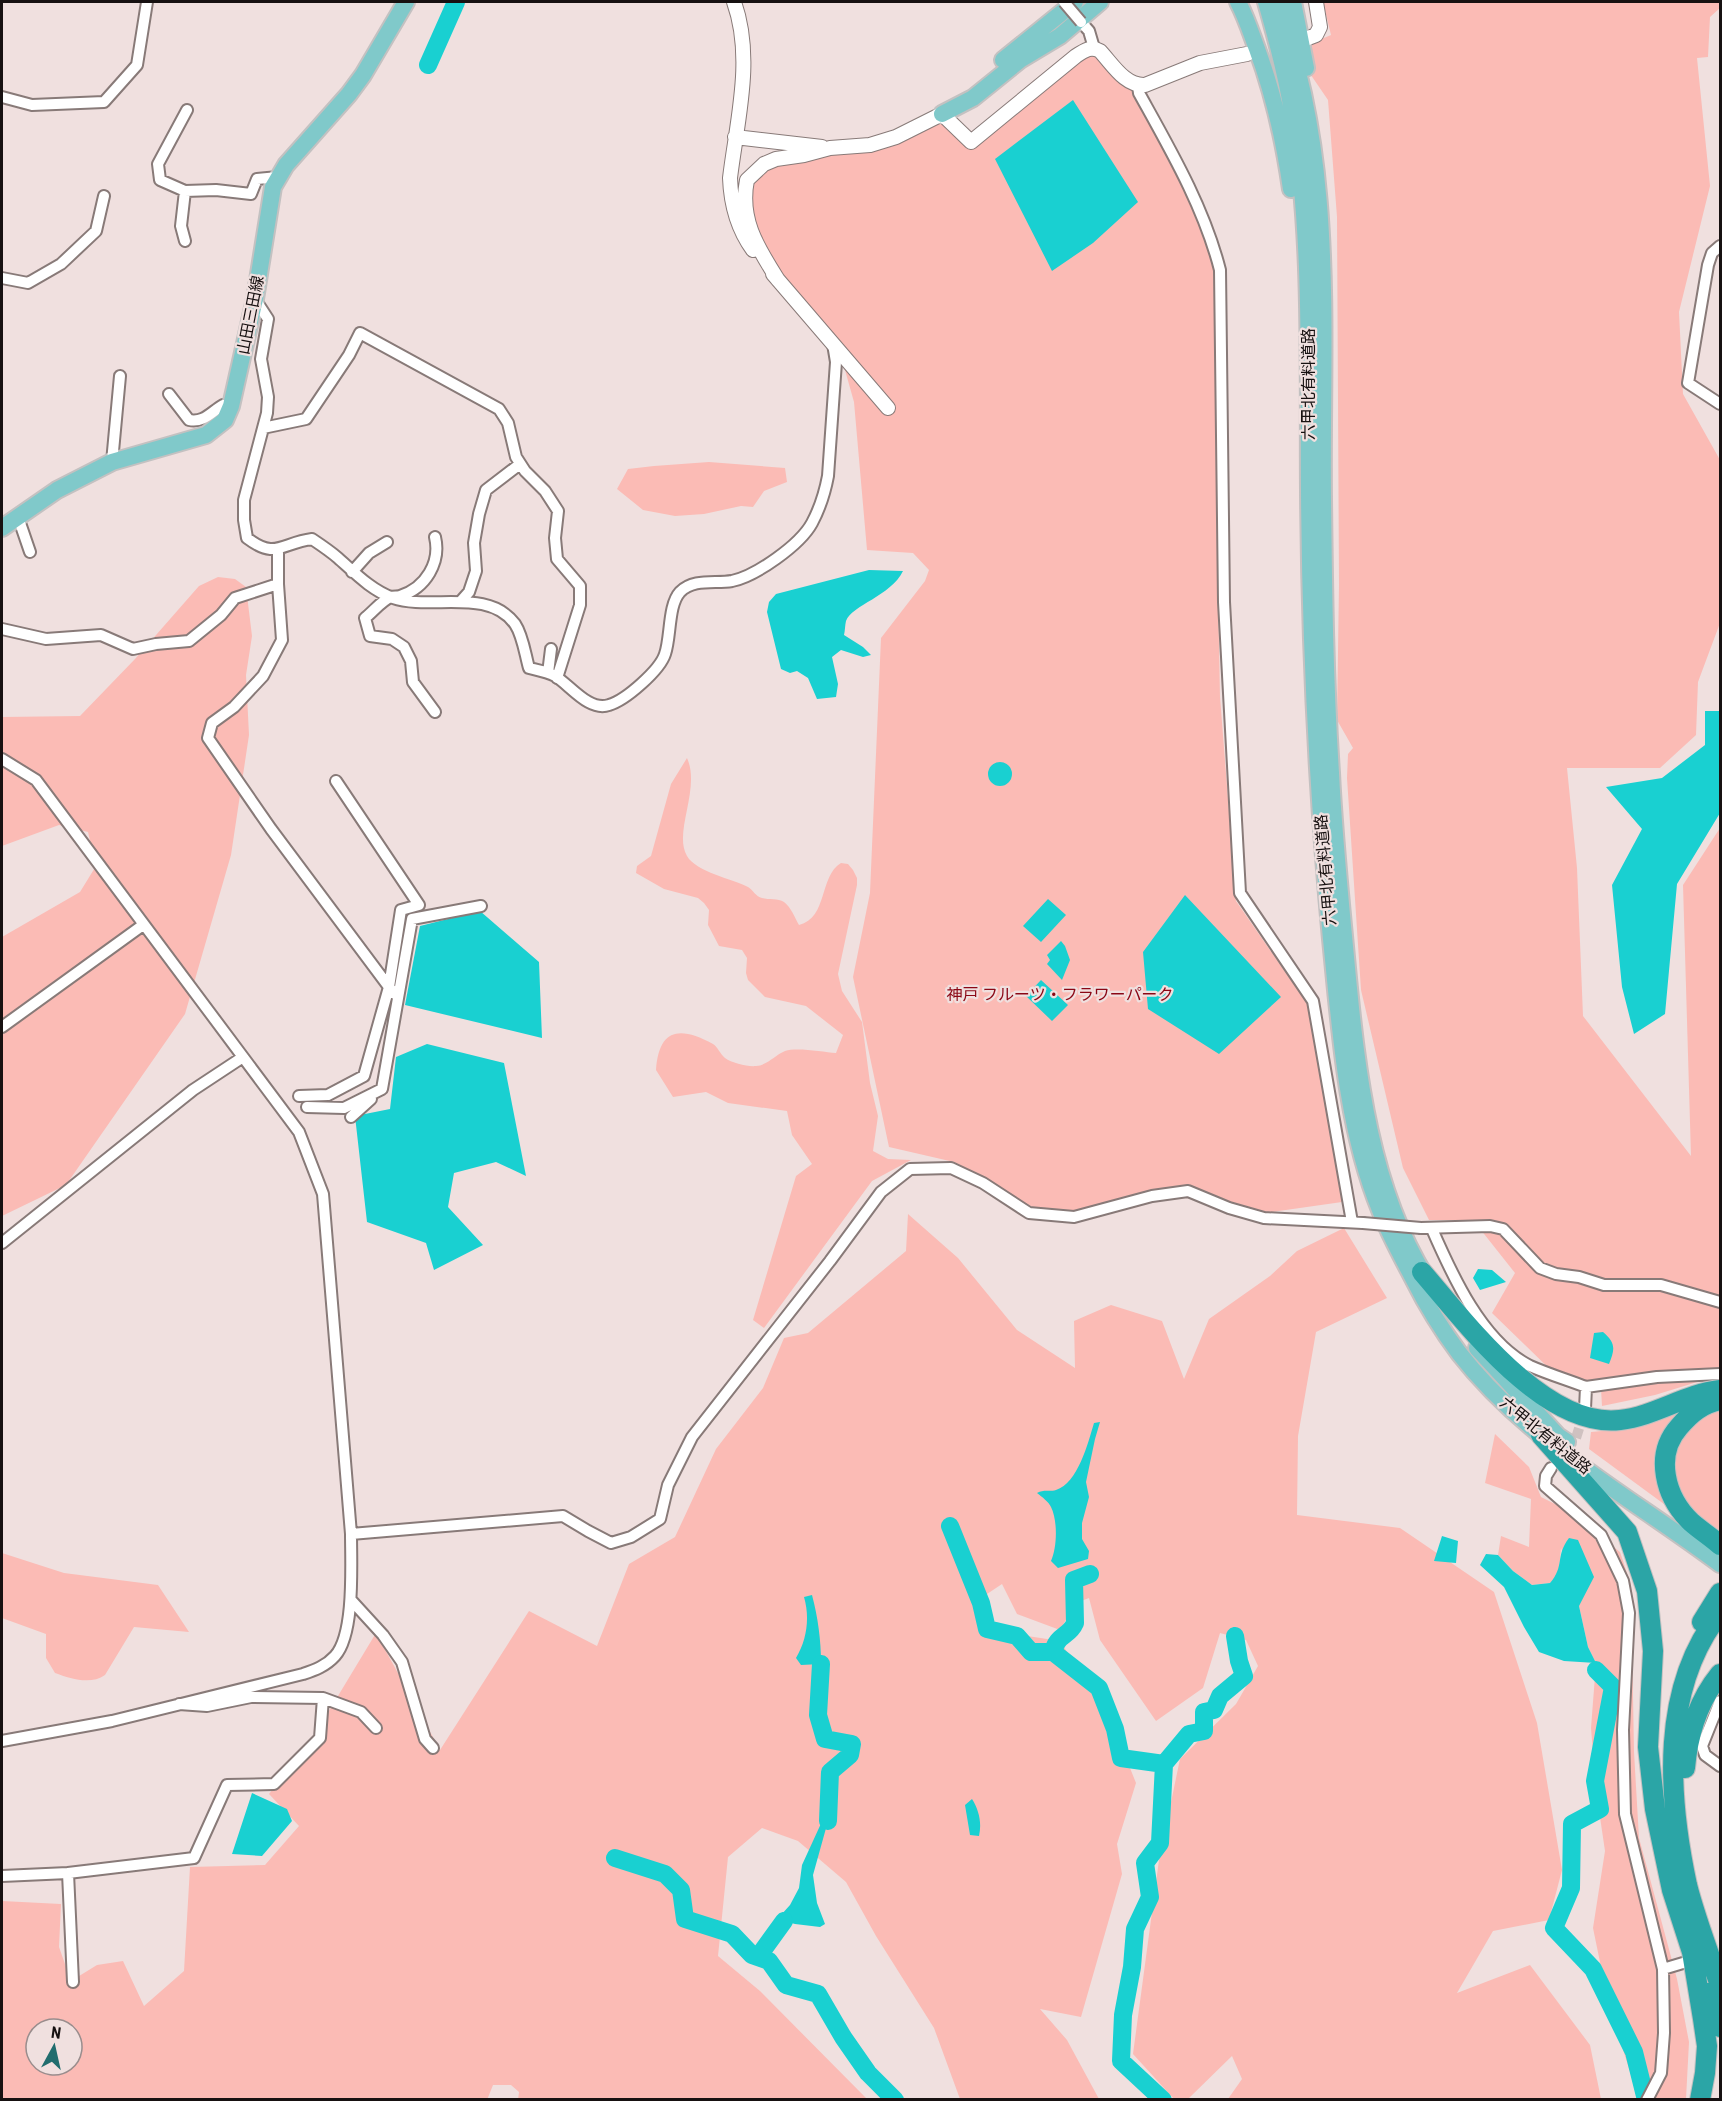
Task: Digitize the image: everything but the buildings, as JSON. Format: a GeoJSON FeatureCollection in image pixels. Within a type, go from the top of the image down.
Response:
{"type":"FeatureCollection","features":[{"type":"Feature","properties":{"kind":"highway"},"geometry":{"type":"LineString","coordinates":[[1422,1272],[1484,1343],[1526,1383],[1579,1414],[1604,1420],[1638,1417],[1699,1394],[1720,1390]]}},
{"type":"Feature","properties":{"kind":"highway"},"geometry":{"type":"LineString","coordinates":[[1720,1400],[1701,1406],[1689,1414],[1671,1436],[1665,1453],[1665,1470],[1676,1503],[1690,1521],[1720,1545]]}},
{"type":"Feature","properties":{"kind":"highway"},"geometry":{"type":"LineString","coordinates":[[1541,1435],[1627,1532],[1647,1591],[1653,1651],[1648,1747],[1655,1809],[1707,2046],[1700,2100]]}},
{"type":"Feature","properties":{"kind":"highway"},"geometry":{"type":"LineString","coordinates":[[1655,1809],[1661,1748],[1671,1694],[1693,1637],[1720,1593]]}},
{"type":"Feature","properties":{"kind":"highway"},"geometry":{"type":"LineString","coordinates":[[1719,1979],[1688,1886],[1674,1798],[1674,1738],[1681,1692],[1690,1667],[1701,1643],[1720,1612]]}},
{"type":"Feature","properties":{"kind":"highway"},"geometry":{"type":"LineString","coordinates":[[1680,1840],[1687,1742],[1697,1714],[1720,1674]]}},
{"type":"Feature","properties":{"kind":"highway"},"geometry":{"type":"LineString","coordinates":[[1687,1957],[1720,2027]]}},
{"type":"Feature","properties":{"kind":"main road","name":"山田三田線"},"geometry":{"type":"LineString","coordinates":[[2,528],[80,477],[112,462],[206,435],[225,420],[231,406],[255,298],[270,197],[278,177],[363,75],[406,2]]}},
{"type":"Feature","properties":{"kind":"main road"},"geometry":{"type":"LineString","coordinates":[[1017,56],[1064,2]]}},
{"type":"Feature","properties":{"kind":"main road"},"geometry":{"type":"LineString","coordinates":[[1017,56],[1075,2]]}},
{"type":"Feature","properties":{"kind":"main road"},"geometry":{"type":"LineString","coordinates":[[942,114],[966,91],[1088,2]]}},
{"type":"Feature","properties":{"kind":"main road"},"geometry":{"type":"LineString","coordinates":[[1017,56],[1060,36],[1100,2]]}},
{"type":"Feature","properties":{"kind":"main road"},"geometry":{"type":"LineString","coordinates":[[1238,2],[1266,75],[1285,148],[1308,329]]}},
{"type":"Feature","properties":{"kind":"main road","name":"六甲北有料道路"},"geometry":{"type":"LineString","coordinates":[[1264,2],[1277,12],[1309,120],[1317,169],[1321,225],[1325,640],[1330,772],[1354,1035],[1376,1153],[1391,1205],[1422,1272],[1445,1308],[1473,1343],[1558,1436],[1720,1553]]}},
{"type":"Feature","properties":{"kind":"main road"},"geometry":{"type":"LineString","coordinates":[[1293,2],[1308,84],[1309,120]]}},
{"type":"Feature","properties":{"kind":"main road","name":"六甲北有料道路"},"geometry":{"type":"LineString","coordinates":[[1277,12],[1299,160],[1305,225],[1311,639],[1323,853],[1352,1107],[1362,1154],[1378,1207],[1398,1251],[1432,1314],[1460,1355],[1488,1386],[1541,1435],[1660,1523],[1720,1564]]}},
{"type":"Feature","properties":{"kind":"street"},"geometry":{"type":"LineString","coordinates":[[2,97],[32,105],[104,102],[137,65],[147,2]]}},
{"type":"Feature","properties":{"kind":"street"},"geometry":{"type":"LineString","coordinates":[[734,2],[741,22],[744,67],[730,178],[730,195],[739,226],[746,241],[888,408]]}},
{"type":"Feature","properties":{"kind":"street"},"geometry":{"type":"LineString","coordinates":[[1064,2],[1089,31],[1094,48]]}},
{"type":"Feature","properties":{"kind":"street"},"geometry":{"type":"LineString","coordinates":[[1303,40],[1316,35],[1320,27],[1316,2]]}},
{"type":"Feature","properties":{"kind":"street"},"geometry":{"type":"LineString","coordinates":[[778,280],[746,219],[744,201],[747,180],[764,164],[776,159],[830,148],[870,145],[896,137],[942,114],[971,142],[1076,56],[1088,49],[1094,48],[1100,51],[1129,82],[1138,86],[1200,63],[1247,54]]}},
{"type":"Feature","properties":{"kind":"street"},"geometry":{"type":"LineString","coordinates":[[1138,86],[1139,93],[1174,156],[1212,240],[1220,270],[1224,602],[1240,893],[1313,1000],[1357,1223]]}},
{"type":"Feature","properties":{"kind":"street"},"geometry":{"type":"LineString","coordinates":[[187,110],[158,164],[160,180],[185,191],[216,190],[251,194],[257,179],[278,177]]}},
{"type":"Feature","properties":{"kind":"street"},"geometry":{"type":"LineString","coordinates":[[735,137],[830,148]]}},
{"type":"Feature","properties":{"kind":"street"},"geometry":{"type":"LineString","coordinates":[[185,191],[181,226],[185,241]]}},
{"type":"Feature","properties":{"kind":"street"},"geometry":{"type":"LineString","coordinates":[[2,278],[28,283],[62,264],[96,231],[104,196]]}},
{"type":"Feature","properties":{"kind":"street"},"geometry":{"type":"LineString","coordinates":[[1720,246],[1712,253],[1708,265],[1688,382],[1720,404]]}},
{"type":"Feature","properties":{"kind":"street"},"geometry":{"type":"LineString","coordinates":[[255,298],[268,319],[261,359],[268,397],[267,413],[244,500],[247,538],[259,547],[267,549],[278,549],[295,541],[312,539],[337,557],[352,572],[381,593],[391,597],[429,603],[461,601],[499,611],[514,624],[529,668],[552,676],[585,700],[596,705],[607,706],[621,699],[656,669],[665,655],[675,600],[680,592],[692,584],[733,581],[753,573],[787,550],[811,525],[824,494],[828,476],[836,362],[833,344]]}},
{"type":"Feature","properties":{"kind":"street"},"geometry":{"type":"LineString","coordinates":[[263,428],[306,419],[350,355],[360,333],[499,409],[508,423],[516,457],[520,464],[545,490],[558,512],[555,538],[557,559],[580,586],[580,605],[552,676]]}},
{"type":"Feature","properties":{"kind":"street"},"geometry":{"type":"LineString","coordinates":[[112,462],[120,376]]}},
{"type":"Feature","properties":{"kind":"street"},"geometry":{"type":"LineString","coordinates":[[170,394],[189,420],[203,420],[223,405],[231,406]]}},
{"type":"Feature","properties":{"kind":"street"},"geometry":{"type":"LineString","coordinates":[[461,601],[470,592],[476,571],[474,543],[486,490],[520,464]]}},
{"type":"Feature","properties":{"kind":"street"},"geometry":{"type":"LineString","coordinates":[[18,517],[30,552]]}},
{"type":"Feature","properties":{"kind":"street"},"geometry":{"type":"LineString","coordinates":[[435,537],[438,547],[434,568],[423,582],[401,596],[391,597],[365,618],[370,636],[392,639],[404,647],[411,661],[413,682],[435,712]]}},
{"type":"Feature","properties":{"kind":"street"},"geometry":{"type":"LineString","coordinates":[[352,572],[369,553],[387,543]]}},
{"type":"Feature","properties":{"kind":"street"},"geometry":{"type":"LineString","coordinates":[[278,549],[282,640],[263,676],[234,707],[212,723],[208,738],[271,829],[397,996]]}},
{"type":"Feature","properties":{"kind":"street"},"geometry":{"type":"LineString","coordinates":[[2,629],[45,639],[101,635],[133,649],[189,641],[221,615],[235,598],[278,584]]}},
{"type":"Feature","properties":{"kind":"street"},"geometry":{"type":"LineString","coordinates":[[551,649],[552,676]]}},
{"type":"Feature","properties":{"kind":"street"},"geometry":{"type":"LineString","coordinates":[[2,759],[36,780],[299,1132],[323,1194],[351,1534],[351,1600],[345,1641],[335,1656],[321,1667],[303,1674],[112,1720],[2,1741]]}},
{"type":"Feature","properties":{"kind":"street"},"geometry":{"type":"LineString","coordinates":[[299,1096],[328,1095],[364,1076],[388,987],[401,910],[419,905],[336,781]]}},
{"type":"Feature","properties":{"kind":"street"},"geometry":{"type":"LineString","coordinates":[[351,1117],[382,1089],[412,920],[481,906]]}},
{"type":"Feature","properties":{"kind":"street"},"geometry":{"type":"LineString","coordinates":[[2,1027],[143,925]]}},
{"type":"Feature","properties":{"kind":"street"},"geometry":{"type":"LineString","coordinates":[[2,1243],[193,1090],[243,1057]]}},
{"type":"Feature","properties":{"kind":"street"},"geometry":{"type":"LineString","coordinates":[[307,1107],[344,1108],[382,1089]]}},
{"type":"Feature","properties":{"kind":"street"},"geometry":{"type":"LineString","coordinates":[[351,1534],[563,1516],[611,1543],[631,1538],[660,1518],[668,1485],[692,1437],[881,1192],[910,1169],[951,1168],[982,1183],[1029,1213],[1074,1217],[1152,1196],[1188,1191],[1229,1208],[1264,1218],[1426,1228],[1490,1226],[1503,1229],[1540,1268],[1556,1274],[1579,1277],[1604,1285],[1662,1285],[1720,1302]]}},
{"type":"Feature","properties":{"kind":"street"},"geometry":{"type":"LineString","coordinates":[[1426,1228],[1470,1304],[1501,1346],[1529,1365],[1586,1387],[1657,1377],[1720,1374]]}},
{"type":"Feature","properties":{"kind":"street"},"geometry":{"type":"LineString","coordinates":[[1585,1409],[1586,1387]]}},
{"type":"Feature","properties":{"kind":"street"},"geometry":{"type":"LineString","coordinates":[[1551,1468],[1546,1476],[1545,1486],[1601,1535],[1623,1581],[1629,1613],[1623,1730],[1625,1814],[1663,1969],[1664,2033],[1661,2073],[1647,2100]]}},
{"type":"Feature","properties":{"kind":"street"},"geometry":{"type":"LineString","coordinates":[[351,1600],[383,1635],[402,1662],[425,1739],[433,1748]]}},
{"type":"Feature","properties":{"kind":"street"},"geometry":{"type":"LineString","coordinates":[[179,1704],[207,1706],[251,1697],[323,1698],[361,1712],[376,1728]]}},
{"type":"Feature","properties":{"kind":"street"},"geometry":{"type":"LineString","coordinates":[[2,1876],[68,1873],[195,1858],[227,1785],[274,1784],[320,1738],[323,1698]]}},
{"type":"Feature","properties":{"kind":"street"},"geometry":{"type":"LineString","coordinates":[[1720,1701],[1702,1746],[1706,1755],[1720,1766]]}},
{"type":"Feature","properties":{"kind":"street"},"geometry":{"type":"LineString","coordinates":[[68,1873],[73,1982]]}},
{"type":"Feature","properties":{"kind":"street"},"geometry":{"type":"LineString","coordinates":[[1663,1969],[1687,1957]]}},
{"type":"Feature","properties":{"kind":"green space"},"geometry":{"type":"Polygon","coordinates":[[[1323,2],[1720,2],[1720,8],[1710,17],[1708,57],[1697,58],[1710,186],[1679,312],[1683,394],[1720,460],[1720,623],[1698,682],[1696,735],[1660,768],[1567,768],[1577,868],[1583,1016],[1691,1156],[1683,885],[1720,828],[1720,1375],[1655,1395],[1602,1406],[1601,1389],[1564,1383],[1492,1313],[1515,1273],[1473,1220],[1429,1220],[1403,1168],[1361,990],[1347,778],[1348,754],[1353,748],[1337,720],[1339,584],[1337,217],[1328,100],[1302,62],[1300,48],[1331,35],[1323,2]]]}},
{"type":"Feature","properties":{"kind":"green space","name":"神戸 フルーツ・フラワーパーク"},"geometry":{"type":"Polygon","coordinates":[[[1092,51],[1129,86],[1174,163],[1209,242],[1215,272],[1220,697],[1236,901],[1308,1005],[1342,1202],[1265,1213],[1231,1205],[1189,1188],[1073,1213],[1034,1208],[954,1162],[889,1147],[853,977],[870,893],[881,638],[925,581],[929,570],[913,553],[867,550],[854,402],[836,338],[762,255],[748,229],[753,183],[767,167],[786,161],[883,145],[942,114],[972,144],[1092,51]]]}},
{"type":"Feature","properties":{"kind":"green space"},"geometry":{"type":"Polygon","coordinates":[[[709,462],[785,468],[787,482],[764,491],[753,507],[741,506],[704,514],[675,516],[643,510],[617,489],[628,469],[709,462]]]}},
{"type":"Feature","properties":{"kind":"green space"},"geometry":{"type":"Polygon","coordinates":[[[218,577],[235,579],[246,587],[252,636],[246,675],[249,735],[231,855],[185,1014],[66,1185],[2,1216],[2,937],[80,892],[96,866],[88,832],[59,825],[2,846],[2,717],[80,716],[135,659],[199,586],[218,577]]]}},
{"type":"Feature","properties":{"kind":"green space"},"geometry":{"type":"Polygon","coordinates":[[[687,758],[691,783],[683,835],[687,856],[692,862],[748,887],[760,897],[784,902],[799,925],[808,921],[815,914],[834,869],[841,863],[848,864],[853,870],[857,878],[857,885],[838,974],[842,991],[862,1022],[870,1083],[878,1116],[873,1151],[888,1159],[911,1160],[872,1181],[764,1328],[753,1320],[796,1176],[812,1164],[792,1135],[787,1111],[728,1103],[706,1092],[673,1097],[656,1070],[658,1056],[667,1039],[673,1034],[681,1033],[713,1044],[725,1058],[732,1062],[756,1066],[790,1050],[836,1053],[843,1035],[806,1006],[765,997],[748,980],[747,958],[742,950],[719,946],[708,925],[709,910],[698,898],[664,889],[636,873],[637,866],[651,856],[671,784],[687,758]]]}},
{"type":"Feature","properties":{"kind":"green space"},"geometry":{"type":"Polygon","coordinates":[[[908,1214],[958,1258],[1017,1330],[1075,1368],[1074,1321],[1111,1305],[1162,1321],[1184,1379],[1209,1319],[1270,1276],[1297,1251],[1344,1228],[1387,1298],[1316,1332],[1298,1436],[1297,1515],[1400,1528],[1494,1592],[1537,1723],[1562,1870],[1549,1920],[1493,1931],[1457,1993],[1530,1965],[1590,2045],[1601,2099],[1228,2099],[1242,2079],[1232,2056],[1188,2099],[1174,2099],[1133,2054],[1159,1860],[1180,1759],[1236,1704],[1258,1666],[1246,1640],[1220,1633],[1203,1688],[1156,1721],[1100,1640],[1089,1598],[1076,1603],[1060,1630],[1017,1614],[1002,1584],[984,1596],[994,1631],[1060,1641],[1110,1718],[1136,1783],[1117,1844],[1122,1874],[1081,2017],[1040,2009],[1067,2040],[1099,2099],[960,2099],[934,2028],[876,1936],[846,1882],[798,1841],[762,1828],[728,1857],[718,1956],[760,1991],[867,2099],[518,2100],[519,2092],[511,2085],[493,2085],[487,2100],[2,2100],[2,1901],[61,1904],[59,1947],[71,1981],[97,1965],[123,1961],[144,2006],[184,1971],[190,1867],[265,1865],[299,1826],[269,1794],[312,1739],[376,1633],[440,1750],[529,1611],[597,1646],[629,1564],[675,1537],[716,1449],[763,1388],[784,1338],[808,1333],[906,1251],[908,1214]]]}},
{"type":"Feature","properties":{"kind":"green space"},"geometry":{"type":"Polygon","coordinates":[[[1685,1406],[1667,1428],[1668,1507],[1589,1449],[1591,1432],[1635,1428],[1685,1406]]]}},
{"type":"Feature","properties":{"kind":"green space"},"geometry":{"type":"Polygon","coordinates":[[[1720,1408],[1720,1531],[1695,1515],[1675,1483],[1675,1453],[1688,1429],[1698,1419],[1720,1408]]]}},
{"type":"Feature","properties":{"kind":"green space"},"geometry":{"type":"Polygon","coordinates":[[[1495,1434],[1529,1467],[1541,1497],[1563,1508],[1620,1552],[1631,1585],[1634,1752],[1639,1838],[1677,1979],[1689,2042],[1686,2099],[1653,2099],[1649,2083],[1634,2084],[1609,2006],[1593,1928],[1605,1851],[1596,1790],[1591,1728],[1596,1663],[1588,1647],[1579,1606],[1561,1548],[1559,1573],[1550,1583],[1532,1585],[1513,1571],[1498,1555],[1501,1536],[1529,1547],[1531,1499],[1485,1483],[1495,1434]]]}},
{"type":"Feature","properties":{"kind":"green space"},"geometry":{"type":"Polygon","coordinates":[[[2,1553],[64,1573],[158,1585],[189,1632],[134,1627],[105,1675],[94,1680],[87,1680],[74,1679],[55,1673],[46,1658],[46,1634],[2,1618],[2,1553]]]}},
{"type":"Feature","properties":{"kind":"water"},"geometry":{"type":"Polygon","coordinates":[[[1073,100],[1138,202],[1093,243],[1052,271],[995,159],[1073,100]]]}},
{"type":"Feature","properties":{"kind":"water"},"geometry":{"type":"Polygon","coordinates":[[[869,570],[903,571],[890,587],[856,610],[846,621],[844,635],[871,655],[863,657],[841,650],[832,657],[838,684],[836,697],[817,699],[808,678],[797,671],[790,673],[781,669],[767,612],[769,602],[776,594],[869,570]]]}},
{"type":"Feature","properties":{"kind":"water"},"geometry":{"type":"Polygon","coordinates":[[[1705,711],[1720,711],[1720,813],[1677,884],[1665,1014],[1634,1034],[1622,987],[1612,885],[1642,829],[1606,787],[1662,778],[1705,745],[1705,711]]]}},
{"type":"Feature","properties":{"kind":"water"},"geometry":{"type":"Polygon","coordinates":[[[1000,762],[1008,766],[1012,774],[1008,782],[1000,786],[992,782],[988,774],[992,766],[1000,762]]]}},
{"type":"Feature","properties":{"kind":"water"},"geometry":{"type":"Polygon","coordinates":[[[1185,895],[1281,997],[1219,1054],[1148,1009],[1143,952],[1185,895]]]}},
{"type":"Feature","properties":{"kind":"water"},"geometry":{"type":"Polygon","coordinates":[[[1048,899],[1066,915],[1041,942],[1023,926],[1048,899]]]}},
{"type":"Feature","properties":{"kind":"water"},"geometry":{"type":"Polygon","coordinates":[[[480,911],[539,962],[542,1038],[405,1005],[420,926],[480,911]]]}},
{"type":"Feature","properties":{"kind":"water"},"geometry":{"type":"Polygon","coordinates":[[[1061,941],[1070,960],[1062,980],[1047,964],[1050,960],[1047,955],[1061,941]]]}},
{"type":"Feature","properties":{"kind":"water"},"geometry":{"type":"Polygon","coordinates":[[[1041,980],[1068,1005],[1052,1021],[1026,996],[1041,980]]]}},
{"type":"Feature","properties":{"kind":"water"},"geometry":{"type":"Polygon","coordinates":[[[427,1044],[504,1063],[526,1176],[496,1162],[454,1173],[448,1207],[483,1245],[434,1270],[426,1243],[367,1222],[355,1116],[390,1109],[396,1057],[427,1044]]]}},
{"type":"Feature","properties":{"kind":"water"},"geometry":{"type":"Polygon","coordinates":[[[1478,1269],[1492,1270],[1506,1282],[1480,1290],[1473,1278],[1478,1269]]]}},
{"type":"Feature","properties":{"kind":"water"},"geometry":{"type":"Polygon","coordinates":[[[1603,1332],[1613,1346],[1609,1364],[1590,1358],[1594,1333],[1603,1332]]]}},
{"type":"Feature","properties":{"kind":"water"},"geometry":{"type":"Polygon","coordinates":[[[1100,1422],[1086,1482],[1089,1497],[1082,1523],[1082,1539],[1089,1551],[1088,1559],[1058,1568],[1051,1561],[1055,1549],[1055,1520],[1049,1503],[1037,1493],[1056,1490],[1064,1486],[1081,1461],[1094,1423],[1100,1422]]]}},
{"type":"Feature","properties":{"kind":"water"},"geometry":{"type":"Polygon","coordinates":[[[1442,1536],[1458,1541],[1456,1563],[1434,1561],[1442,1536]]]}},
{"type":"Feature","properties":{"kind":"water"},"geometry":{"type":"Polygon","coordinates":[[[1569,1538],[1578,1540],[1594,1577],[1579,1606],[1588,1647],[1596,1663],[1564,1661],[1539,1652],[1504,1587],[1480,1565],[1486,1554],[1498,1555],[1513,1571],[1532,1585],[1550,1583],[1555,1577],[1562,1550],[1569,1538]]]}},
{"type":"Feature","properties":{"kind":"water"},"geometry":{"type":"Polygon","coordinates":[[[812,1595],[819,1629],[821,1664],[801,1665],[796,1658],[803,1644],[806,1628],[807,1612],[804,1597],[812,1595]]]}},
{"type":"Feature","properties":{"kind":"water"},"geometry":{"type":"Polygon","coordinates":[[[252,1793],[287,1809],[292,1821],[262,1856],[232,1854],[252,1793]]]}},
{"type":"Feature","properties":{"kind":"water"},"geometry":{"type":"Polygon","coordinates":[[[972,1799],[979,1817],[979,1836],[970,1835],[965,1805],[972,1799]]]}},
{"type":"Feature","properties":{"kind":"water"},"geometry":{"type":"Polygon","coordinates":[[[824,1817],[828,1821],[813,1875],[817,1903],[825,1924],[820,1927],[784,1921],[781,1915],[790,1905],[799,1888],[802,1865],[824,1817]]]}},
{"type":"Feature","properties":{"kind":"waterway"},"geometry":{"type":"LineString","coordinates":[[428,65],[456,2]]}},
{"type":"Feature","properties":{"kind":"waterway"},"geometry":{"type":"LineString","coordinates":[[950,1526],[981,1603],[987,1629],[1017,1636],[1031,1652],[1053,1652],[1099,1688],[1115,1729],[1121,1758],[1164,1764],[1160,1843],[1145,1863],[1150,1897],[1135,1929],[1132,1967],[1123,2015],[1121,2061],[1163,2100]]}},
{"type":"Feature","properties":{"kind":"waterway"},"geometry":{"type":"LineString","coordinates":[[1053,1652],[1057,1642],[1070,1631],[1075,1623],[1074,1580],[1090,1574]]}},
{"type":"Feature","properties":{"kind":"waterway"},"geometry":{"type":"LineString","coordinates":[[1164,1764],[1189,1734],[1204,1731],[1204,1712],[1214,1710],[1220,1696],[1244,1676],[1235,1636]]}},
{"type":"Feature","properties":{"kind":"waterway"},"geometry":{"type":"LineString","coordinates":[[821,1664],[818,1715],[825,1739],[852,1744],[850,1755],[830,1772],[828,1821]]}},
{"type":"Feature","properties":{"kind":"waterway"},"geometry":{"type":"LineString","coordinates":[[1596,1670],[1613,1687],[1595,1781],[1600,1809],[1572,1824],[1571,1888],[1554,1928],[1593,1969],[1634,2052],[1646,2100]]}},
{"type":"Feature","properties":{"kind":"waterway"},"geometry":{"type":"LineString","coordinates":[[615,1858],[665,1874],[681,1890],[685,1919],[732,1934],[752,1955],[769,1961],[786,1985],[818,1994],[843,2037],[868,2073],[895,2100]]}},
{"type":"Feature","properties":{"kind":"waterway"},"geometry":{"type":"LineString","coordinates":[[758,1957],[784,1921]]}},
{"type":"Feature","properties":{"kind":"tunnel"},"geometry":{"type":"LineString","coordinates":[[1566,1449],[1576,1438],[1584,1413]]}}]}
